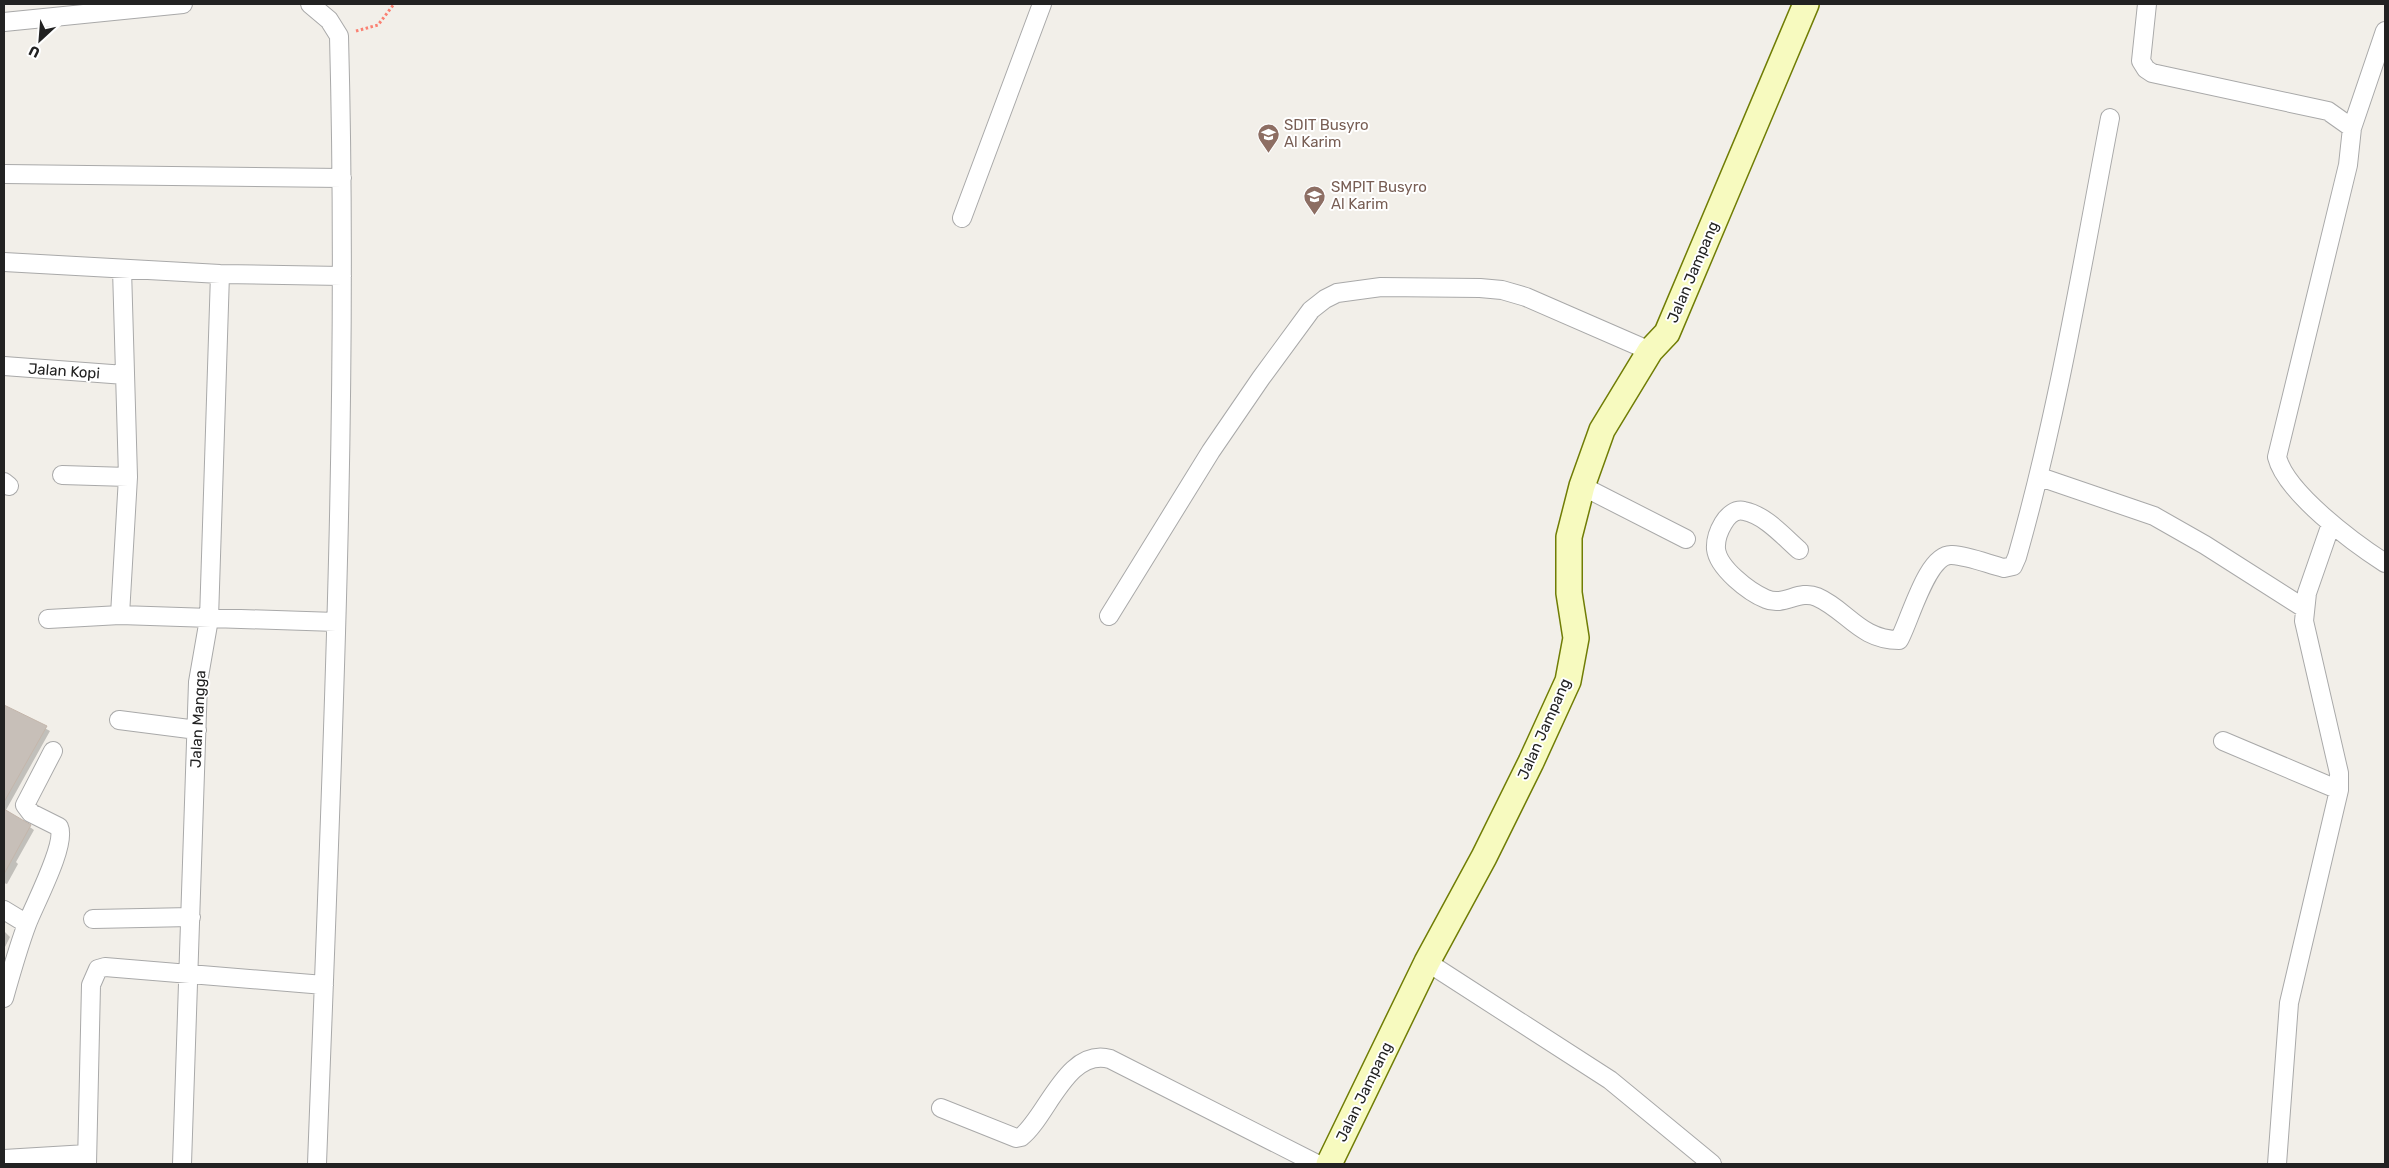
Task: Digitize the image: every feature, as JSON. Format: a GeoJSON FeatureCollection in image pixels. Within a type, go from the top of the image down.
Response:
{"type":"FeatureCollection","features":[{"type":"Feature","properties":{"kind":"street"},"geometry":{"type":"LineString","coordinates":[[4,22],[183,4]]}},
{"type":"Feature","properties":{"kind":"street"},"geometry":{"type":"LineString","coordinates":[[310,4],[329,20],[338,36],[342,178],[336,622],[317,1164]]}},
{"type":"Feature","properties":{"kind":"street"},"geometry":{"type":"LineString","coordinates":[[962,218],[1042,4]]}},
{"type":"Feature","properties":{"kind":"street","name":"Jalan Jampang"},"geometry":{"type":"LineString","coordinates":[[1329,1164],[1427,962],[1484,857],[1568,681],[1576,638],[1569,593],[1569,538],[1582,486],[1602,430],[1650,351],[1668,333],[1806,4]]}},
{"type":"Feature","properties":{"kind":"street"},"geometry":{"type":"LineString","coordinates":[[2147,4],[2141,61],[2152,74],[2328,111],[2352,128]]}},
{"type":"Feature","properties":{"kind":"street"},"geometry":{"type":"LineString","coordinates":[[2385,31],[2352,128],[2348,165],[2277,457],[2282,473],[2331,524],[2385,563]]}},
{"type":"Feature","properties":{"kind":"street"},"geometry":{"type":"LineString","coordinates":[[1799,550],[1768,523],[1742,510],[1732,512],[1725,520],[1718,537],[1716,550],[1725,567],[1737,580],[1767,600],[1781,602],[1805,594],[1815,596],[1827,602],[1856,626],[1881,638],[1899,640],[1932,566],[1942,556],[1951,555],[2004,568],[2013,566],[2017,558],[2040,477],[2074,313],[2110,118]]}},
{"type":"Feature","properties":{"kind":"street"},"geometry":{"type":"LineString","coordinates":[[4,174],[342,178]]}},
{"type":"Feature","properties":{"kind":"street"},"geometry":{"type":"LineString","coordinates":[[4,262],[220,274],[342,276]]}},
{"type":"Feature","properties":{"kind":"street"},"geometry":{"type":"LineString","coordinates":[[120,615],[128,477],[122,269]]}},
{"type":"Feature","properties":{"kind":"street","name":"Jalan Mangga"},"geometry":{"type":"LineString","coordinates":[[182,1164],[198,682],[209,619],[220,274]]}},
{"type":"Feature","properties":{"kind":"street"},"geometry":{"type":"LineString","coordinates":[[1109,616],[1211,451],[1261,378],[1312,310],[1337,293],[1381,287],[1502,290],[1526,297],[1650,351]]}},
{"type":"Feature","properties":{"kind":"street","name":"Jalan Kopi"},"geometry":{"type":"LineString","coordinates":[[4,366],[125,375]]}},
{"type":"Feature","properties":{"kind":"street"},"geometry":{"type":"LineString","coordinates":[[62,475],[128,477]]}},
{"type":"Feature","properties":{"kind":"street"},"geometry":{"type":"LineString","coordinates":[[2040,477],[2154,516],[2206,545],[2304,608]]}},
{"type":"Feature","properties":{"kind":"street"},"geometry":{"type":"LineString","coordinates":[[1582,486],[1686,539]]}},
{"type":"Feature","properties":{"kind":"street"},"geometry":{"type":"LineString","coordinates":[[2277,1164],[2289,1003],[2340,790],[2339,773],[2304,621],[2307,593],[2331,524]]}},
{"type":"Feature","properties":{"kind":"street"},"geometry":{"type":"LineString","coordinates":[[48,619],[120,615],[336,622]]}},
{"type":"Feature","properties":{"kind":"street"},"geometry":{"type":"LineString","coordinates":[[119,720],[196,730]]}},
{"type":"Feature","properties":{"kind":"street"},"geometry":{"type":"LineString","coordinates":[[2223,741],[2340,790]]}},
{"type":"Feature","properties":{"kind":"street"},"geometry":{"type":"LineString","coordinates":[[4,998],[27,924],[54,858],[60,838],[59,827],[32,813],[25,805],[53,752]]}},
{"type":"Feature","properties":{"kind":"street"},"geometry":{"type":"LineString","coordinates":[[4,910],[27,924]]}},
{"type":"Feature","properties":{"kind":"street"},"geometry":{"type":"LineString","coordinates":[[93,919],[191,917]]}},
{"type":"Feature","properties":{"kind":"street"},"geometry":{"type":"LineString","coordinates":[[1427,962],[1610,1080],[1712,1164]]}},
{"type":"Feature","properties":{"kind":"street"},"geometry":{"type":"LineString","coordinates":[[4,1159],[87,1159],[91,985],[96,971],[101,967],[324,986]]}},
{"type":"Feature","properties":{"kind":"street"},"geometry":{"type":"LineString","coordinates":[[941,1108],[1016,1138],[1021,1137],[1067,1077],[1090,1059],[1100,1057],[1110,1059],[1317,1164]]}},
{"type":"Feature","properties":{"kind":"path"},"geometry":{"type":"LineString","coordinates":[[378,25],[394,4]]}},
{"type":"Feature","properties":{"kind":"building"},"geometry":{"type":"Polygon","coordinates":[[[4,705],[47,726],[4,802],[4,705]]]}},
{"type":"Feature","properties":{"kind":"building"},"geometry":{"type":"Polygon","coordinates":[[[4,809],[31,825],[4,874],[4,809]]]}},
{"type":"Feature","properties":{"kind":"place","name":"SDIT Busyro Al Karim"},"geometry":{"type":"Point","coordinates":[1268,153]}},
{"type":"Feature","properties":{"kind":"place","name":"SMPIT Busyro Al Karim"},"geometry":{"type":"Point","coordinates":[1315,215]}}]}
